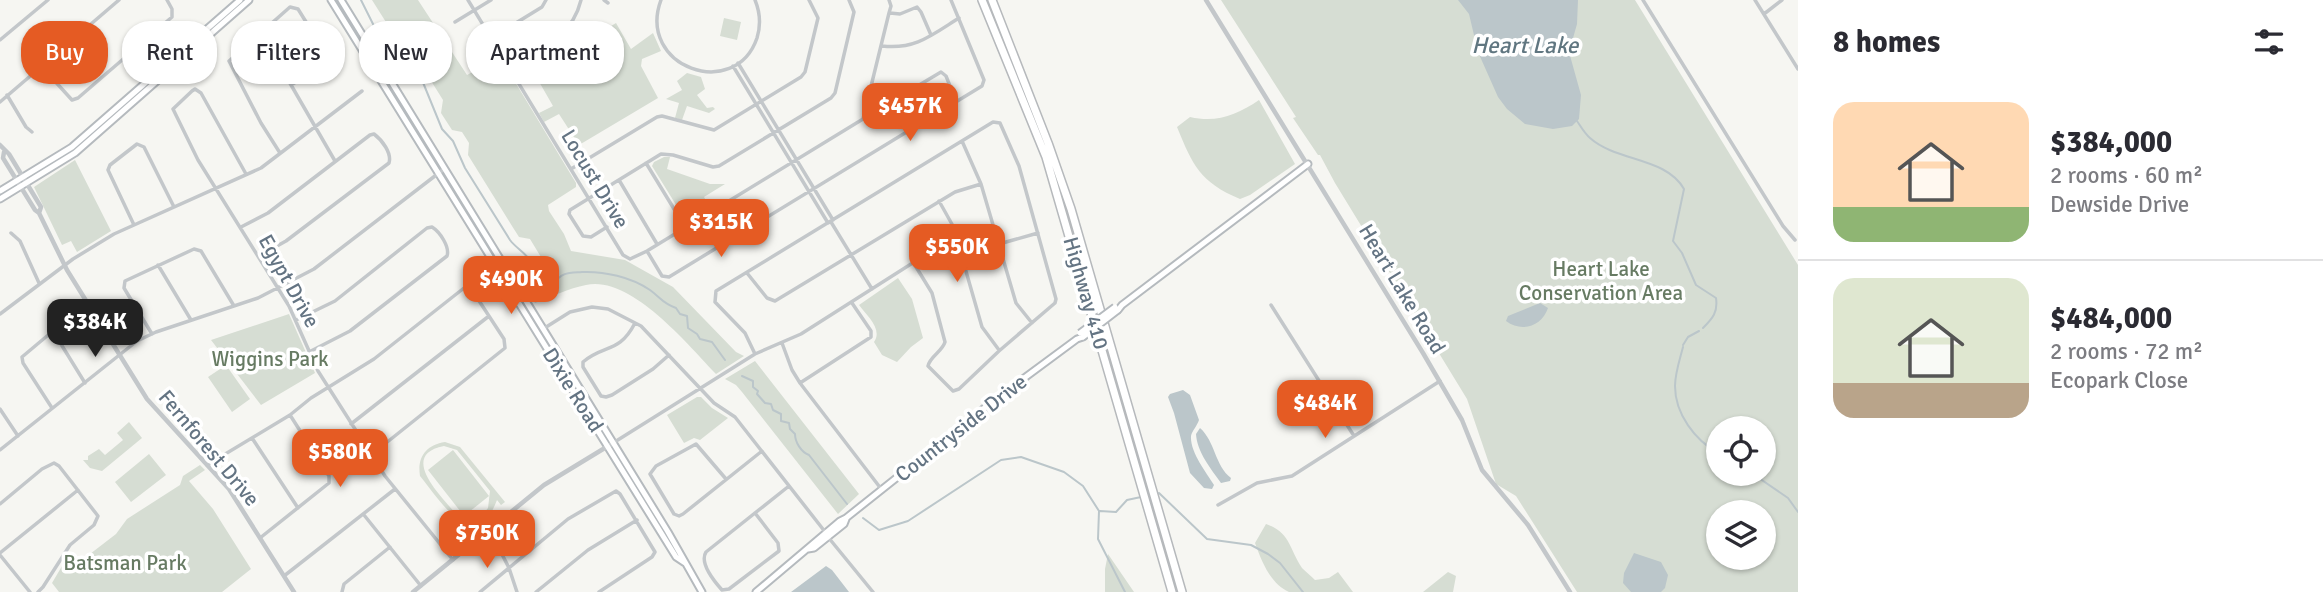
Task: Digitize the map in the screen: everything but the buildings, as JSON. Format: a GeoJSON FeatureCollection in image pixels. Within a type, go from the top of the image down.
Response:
{"type":"FeatureCollection","features":[{"type":"Feature","properties":{"kind":"highway","name":"Highway 410"},"geometry":{"type":"LineString","coordinates":[[982,0],[1046,157],[1172,592]]}},
{"type":"Feature","properties":{"kind":"highway","name":"Highway 410"},"geometry":{"type":"LineString","coordinates":[[992,0],[1071,209],[1181,592]]}},
{"type":"Feature","properties":{"kind":"main road"},"geometry":{"type":"LineString","coordinates":[[0,199],[72,147],[240,0]]}},
{"type":"Feature","properties":{"kind":"main road"},"geometry":{"type":"LineString","coordinates":[[0,191],[75,153],[249,0]]}},
{"type":"Feature","properties":{"kind":"main road","name":"Dixie Road"},"geometry":{"type":"LineString","coordinates":[[331,0],[543,328],[610,444]]}},
{"type":"Feature","properties":{"kind":"main road","name":"Dixie Road"},"geometry":{"type":"LineString","coordinates":[[341,0],[441,171],[681,554],[702,592]]}},
{"type":"Feature","properties":{"kind":"main road","name":"Countryside Drive"},"geometry":{"type":"LineString","coordinates":[[756,592],[808,549],[814,548],[844,524],[846,519],[992,402],[1308,164]]}},
{"type":"Feature","properties":{"kind":"street"},"geometry":{"type":"LineString","coordinates":[[0,40],[48,0]]}},
{"type":"Feature","properties":{"kind":"street"},"geometry":{"type":"LineString","coordinates":[[95,21],[119,0]]}},
{"type":"Feature","properties":{"kind":"street"},"geometry":{"type":"LineString","coordinates":[[108,72],[172,17],[172,9],[167,0]]}},
{"type":"Feature","properties":{"kind":"street","name":"Locust Drive"},"geometry":{"type":"LineString","coordinates":[[468,0],[480,21]]}},
{"type":"Feature","properties":{"kind":"street"},"geometry":{"type":"LineString","coordinates":[[455,22],[491,0]]}},
{"type":"Feature","properties":{"kind":"street"},"geometry":{"type":"LineString","coordinates":[[520,21],[542,7],[546,0]]}},
{"type":"Feature","properties":{"kind":"street"},"geometry":{"type":"LineString","coordinates":[[573,21],[581,0]]}},
{"type":"Feature","properties":{"kind":"street"},"geometry":{"type":"LineString","coordinates":[[661,0],[657,13],[663,44],[671,56],[687,68],[705,72],[733,66],[750,51],[758,35],[760,18],[755,0]]}},
{"type":"Feature","properties":{"kind":"street"},"geometry":{"type":"LineString","coordinates":[[571,169],[657,117],[714,130],[804,74],[818,18],[809,0]]}},
{"type":"Feature","properties":{"kind":"street"},"geometry":{"type":"LineString","coordinates":[[607,228],[591,236],[581,234],[569,212],[664,153],[717,167],[833,96],[854,12],[849,0]]}},
{"type":"Feature","properties":{"kind":"street"},"geometry":{"type":"LineString","coordinates":[[888,0],[891,6],[867,108],[861,120],[647,251],[662,276],[669,277],[982,86],[984,81],[951,0]]}},
{"type":"Feature","properties":{"kind":"street","name":"Heart Lake Road"},"geometry":{"type":"LineString","coordinates":[[1206,0],[1440,381],[1462,420],[1482,470],[1528,525],[1570,592]]}},
{"type":"Feature","properties":{"kind":"street"},"geometry":{"type":"LineString","coordinates":[[1643,0],[1783,226],[1795,240]]}},
{"type":"Feature","properties":{"kind":"street"},"geometry":{"type":"LineString","coordinates":[[1755,0],[1798,69]]}},
{"type":"Feature","properties":{"kind":"street"},"geometry":{"type":"LineString","coordinates":[[1764,14],[1782,0]]}},
{"type":"Feature","properties":{"kind":"street"},"geometry":{"type":"LineString","coordinates":[[227,1],[232,8]]}},
{"type":"Feature","properties":{"kind":"street"},"geometry":{"type":"LineString","coordinates":[[274,21],[290,7],[298,9],[305,21]]}},
{"type":"Feature","properties":{"kind":"street"},"geometry":{"type":"LineString","coordinates":[[889,13],[900,14],[917,7],[931,35]]}},
{"type":"Feature","properties":{"kind":"street"},"geometry":{"type":"LineString","coordinates":[[881,46],[904,47],[920,42],[959,18]]}},
{"type":"Feature","properties":{"kind":"street"},"geometry":{"type":"LineString","coordinates":[[738,63],[814,188],[831,222]]}},
{"type":"Feature","properties":{"kind":"street"},"geometry":{"type":"LineString","coordinates":[[733,66],[872,289]]}},
{"type":"Feature","properties":{"kind":"street"},"geometry":{"type":"LineString","coordinates":[[867,108],[879,109],[941,72],[946,76],[956,101]]}},
{"type":"Feature","properties":{"kind":"street"},"geometry":{"type":"LineString","coordinates":[[0,102],[21,84]]}},
{"type":"Feature","properties":{"kind":"street"},"geometry":{"type":"LineString","coordinates":[[56,84],[72,100],[94,84]]}},
{"type":"Feature","properties":{"kind":"street"},"geometry":{"type":"LineString","coordinates":[[241,84],[261,123],[281,153]]}},
{"type":"Feature","properties":{"kind":"street","name":"Locust Drive"},"geometry":{"type":"LineString","coordinates":[[519,84],[625,257],[635,258],[647,251]]}},
{"type":"Feature","properties":{"kind":"street"},"geometry":{"type":"LineString","coordinates":[[291,85],[313,129],[336,161]]}},
{"type":"Feature","properties":{"kind":"street","name":"Egypt Drive"},"geometry":{"type":"LineString","coordinates":[[246,174],[199,91],[192,91],[174,106],[174,112],[213,189],[241,227],[278,288],[328,387],[395,489],[454,561]]}},
{"type":"Feature","properties":{"kind":"street"},"geometry":{"type":"LineString","coordinates":[[0,314],[64,265],[114,234],[261,168],[362,91]]}},
{"type":"Feature","properties":{"kind":"street"},"geometry":{"type":"LineString","coordinates":[[8,95],[26,127],[32,132]]}},
{"type":"Feature","properties":{"kind":"street"},"geometry":{"type":"LineString","coordinates":[[755,354],[745,333],[714,299],[716,292],[993,122],[1002,125],[1018,166],[1038,233],[1056,299],[1054,305],[956,391],[951,390],[929,368],[929,362],[943,348],[945,342],[932,293],[914,262]]}},
{"type":"Feature","properties":{"kind":"street"},"geometry":{"type":"LineString","coordinates":[[241,227],[268,213],[374,134],[391,159],[286,242],[259,256]]}},
{"type":"Feature","properties":{"kind":"street"},"geometry":{"type":"LineString","coordinates":[[962,141],[982,184],[1016,303],[1032,323]]}},
{"type":"Feature","properties":{"kind":"street"},"geometry":{"type":"LineString","coordinates":[[134,225],[108,170],[110,165],[137,144],[144,147],[174,206]]}},
{"type":"Feature","properties":{"kind":"street","name":"Fernforest Drive"},"geometry":{"type":"LineString","coordinates":[[0,145],[9,154],[34,210],[39,213],[64,265],[154,409],[229,489],[295,592]]}},
{"type":"Feature","properties":{"kind":"street"},"geometry":{"type":"LineString","coordinates":[[646,163],[686,227]]}},
{"type":"Feature","properties":{"kind":"street"},"geometry":{"type":"LineString","coordinates":[[0,450],[120,355],[152,334],[234,306],[278,288],[314,269],[441,171]]}},
{"type":"Feature","properties":{"kind":"street"},"geometry":{"type":"LineString","coordinates":[[618,180],[657,244]]}},
{"type":"Feature","properties":{"kind":"street"},"geometry":{"type":"LineString","coordinates":[[747,272],[769,300],[775,301],[939,201],[955,192],[982,184]]}},
{"type":"Feature","properties":{"kind":"street"},"geometry":{"type":"LineString","coordinates":[[939,201],[951,221],[982,327],[999,351]]}},
{"type":"Feature","properties":{"kind":"street"},"geometry":{"type":"LineString","coordinates":[[296,321],[335,300],[427,228],[436,229],[447,247],[447,256],[350,331],[309,352]]}},
{"type":"Feature","properties":{"kind":"street"},"geometry":{"type":"LineString","coordinates":[[11,233],[20,241],[39,283]]}},
{"type":"Feature","properties":{"kind":"street"},"geometry":{"type":"LineString","coordinates":[[999,244],[1038,233]]}},
{"type":"Feature","properties":{"kind":"street"},"geometry":{"type":"LineString","coordinates":[[413,592],[544,485],[755,354],[798,336],[914,262],[937,249],[958,243]]}},
{"type":"Feature","properties":{"kind":"street"},"geometry":{"type":"LineString","coordinates":[[152,334],[124,284],[127,279],[198,249],[234,306]]}},
{"type":"Feature","properties":{"kind":"street"},"geometry":{"type":"LineString","coordinates":[[158,265],[191,320]]}},
{"type":"Feature","properties":{"kind":"street"},"geometry":{"type":"LineString","coordinates":[[207,465],[290,415],[328,387],[374,359],[466,287],[472,288],[505,342],[504,350],[371,455]]}},
{"type":"Feature","properties":{"kind":"street"},"geometry":{"type":"LineString","coordinates":[[800,383],[872,337],[871,331],[852,303]]}},
{"type":"Feature","properties":{"kind":"street"},"geometry":{"type":"LineString","coordinates":[[1271,305],[1354,436]]}},
{"type":"Feature","properties":{"kind":"street"},"geometry":{"type":"LineString","coordinates":[[543,328],[570,312],[587,307],[608,309],[635,323],[714,403],[735,417],[873,592]]}},
{"type":"Feature","properties":{"kind":"street"},"geometry":{"type":"LineString","coordinates":[[351,424],[489,316]]}},
{"type":"Feature","properties":{"kind":"street"},"geometry":{"type":"LineString","coordinates":[[635,323],[620,344],[583,362],[583,367],[601,396],[612,395],[653,369],[669,355]]}},
{"type":"Feature","properties":{"kind":"street"},"geometry":{"type":"LineString","coordinates":[[52,408],[22,358],[47,336],[56,336],[85,383]]}},
{"type":"Feature","properties":{"kind":"street"},"geometry":{"type":"LineString","coordinates":[[782,343],[800,383],[882,490]]}},
{"type":"Feature","properties":{"kind":"street"},"geometry":{"type":"LineString","coordinates":[[1218,505],[1257,483],[1292,476],[1440,381]]}},
{"type":"Feature","properties":{"kind":"street"},"geometry":{"type":"LineString","coordinates":[[0,409],[18,436]]}},
{"type":"Feature","properties":{"kind":"street"},"geometry":{"type":"LineString","coordinates":[[260,538],[329,483],[330,479],[290,415]]}},
{"type":"Feature","properties":{"kind":"street"},"geometry":{"type":"LineString","coordinates":[[252,438],[298,508]]}},
{"type":"Feature","properties":{"kind":"street"},"geometry":{"type":"LineString","coordinates":[[726,479],[696,444],[653,469],[650,474],[677,516],[683,514],[762,451]]}},
{"type":"Feature","properties":{"kind":"street"},"geometry":{"type":"LineString","coordinates":[[0,504],[50,463],[58,466],[98,516],[97,521],[70,545],[38,592]]}},
{"type":"Feature","properties":{"kind":"street"},"geometry":{"type":"LineString","coordinates":[[755,513],[778,543],[779,549],[729,589],[722,590],[703,556],[755,513],[789,486]]}},
{"type":"Feature","properties":{"kind":"street"},"geometry":{"type":"LineString","coordinates":[[284,576],[395,489]]}},
{"type":"Feature","properties":{"kind":"street"},"geometry":{"type":"LineString","coordinates":[[30,592],[0,554],[78,490]]}},
{"type":"Feature","properties":{"kind":"street"},"geometry":{"type":"LineString","coordinates":[[480,592],[568,519],[613,491],[620,494],[655,550],[654,555],[599,592]]}},
{"type":"Feature","properties":{"kind":"street"},"geometry":{"type":"LineString","coordinates":[[363,514],[421,586]]}},
{"type":"Feature","properties":{"kind":"street"},"geometry":{"type":"LineString","coordinates":[[536,592],[589,550],[636,520]]}},
{"type":"Feature","properties":{"kind":"street"},"geometry":{"type":"LineString","coordinates":[[490,531],[509,568],[517,592]]}},
{"type":"Feature","properties":{"kind":"street"},"geometry":{"type":"LineString","coordinates":[[342,592],[344,584],[390,547]]}},
{"type":"Feature","properties":{"kind":"green space"},"geometry":{"type":"Polygon","coordinates":[[[372,0],[418,0],[432,21],[385,21],[372,0]]]}},
{"type":"Feature","properties":{"kind":"green space","name":"Heart Lake Conservation Area"},"geometry":{"type":"Polygon","coordinates":[[[1221,0],[1635,0],[1798,265],[1798,592],[1577,592],[1516,496],[1496,484],[1467,399],[1320,155],[1293,118],[1296,117],[1221,0]]]}},
{"type":"Feature","properties":{"kind":"green space"},"geometry":{"type":"Polygon","coordinates":[[[724,18],[741,22],[737,40],[720,36],[724,18]]]}},
{"type":"Feature","properties":{"kind":"green space"},"geometry":{"type":"Polygon","coordinates":[[[653,33],[661,51],[642,59],[641,66],[658,98],[579,145],[559,114],[544,122],[539,113],[553,106],[540,84],[624,84],[624,37],[631,49],[653,33]]]}},
{"type":"Feature","properties":{"kind":"green space"},"geometry":{"type":"Polygon","coordinates":[[[452,52],[466,73],[466,84],[516,84],[576,183],[576,187],[548,205],[571,251],[625,260],[673,287],[736,352],[744,356],[716,374],[674,330],[640,301],[603,285],[580,286],[535,303],[522,282],[547,267],[530,239],[519,237],[468,155],[469,143],[462,132],[452,130],[441,113],[443,100],[433,84],[452,84],[452,52]]]}},
{"type":"Feature","properties":{"kind":"green space"},"geometry":{"type":"Polygon","coordinates":[[[687,73],[701,77],[705,89],[697,95],[707,108],[715,109],[709,113],[687,106],[682,120],[675,118],[679,103],[666,99],[682,90],[677,81],[687,73]]]}},
{"type":"Feature","properties":{"kind":"green space"},"geometry":{"type":"Polygon","coordinates":[[[1259,100],[1295,164],[1240,199],[1226,193],[1199,171],[1177,127],[1190,117],[1218,118],[1243,110],[1259,100]]]}},
{"type":"Feature","properties":{"kind":"green space"},"geometry":{"type":"Polygon","coordinates":[[[664,157],[670,157],[667,169],[710,184],[725,184],[704,197],[710,208],[686,221],[652,166],[664,157]]]}},
{"type":"Feature","properties":{"kind":"green space"},"geometry":{"type":"Polygon","coordinates":[[[75,160],[111,231],[77,252],[71,241],[62,245],[34,187],[75,160]]]}},
{"type":"Feature","properties":{"kind":"green space"},"geometry":{"type":"Polygon","coordinates":[[[898,278],[912,299],[923,338],[897,362],[882,355],[874,342],[877,332],[875,327],[859,305],[898,278]]]}},
{"type":"Feature","properties":{"kind":"green space","name":"Wiggins Park"},"geometry":{"type":"Polygon","coordinates":[[[289,314],[315,373],[261,405],[211,340],[289,314]]]}},
{"type":"Feature","properties":{"kind":"green space"},"geometry":{"type":"Polygon","coordinates":[[[755,361],[859,494],[838,514],[742,392],[725,379],[755,361]]]}},
{"type":"Feature","properties":{"kind":"green space"},"geometry":{"type":"Polygon","coordinates":[[[226,365],[250,399],[232,412],[208,377],[226,365]]]}},
{"type":"Feature","properties":{"kind":"green space"},"geometry":{"type":"Polygon","coordinates":[[[701,397],[728,418],[700,440],[694,438],[684,443],[667,415],[701,397]]]}},
{"type":"Feature","properties":{"kind":"green space"},"geometry":{"type":"Polygon","coordinates":[[[129,422],[142,438],[102,471],[90,468],[83,460],[88,460],[88,456],[99,449],[105,455],[123,440],[117,433],[129,422]]]}},
{"type":"Feature","properties":{"kind":"green space"},"geometry":{"type":"Polygon","coordinates":[[[445,442],[460,447],[505,502],[501,505],[497,500],[488,517],[478,524],[468,524],[457,519],[420,476],[420,463],[424,453],[445,442]],[[444,446],[430,451],[424,458],[424,467],[434,488],[457,515],[474,518],[482,515],[488,508],[490,491],[457,450],[444,446]]]}},
{"type":"Feature","properties":{"kind":"green space"},"geometry":{"type":"Polygon","coordinates":[[[453,450],[489,496],[464,516],[428,470],[453,450]]]}},
{"type":"Feature","properties":{"kind":"green space"},"geometry":{"type":"Polygon","coordinates":[[[149,454],[166,475],[131,502],[115,482],[149,454]]]}},
{"type":"Feature","properties":{"kind":"green space","name":"Batsman Park"},"geometry":{"type":"Polygon","coordinates":[[[200,465],[205,470],[189,481],[213,509],[251,569],[222,592],[59,592],[52,583],[65,561],[80,569],[90,554],[116,534],[127,519],[180,485],[183,476],[200,465]]]}},
{"type":"Feature","properties":{"kind":"green space"},"geometry":{"type":"Polygon","coordinates":[[[1266,524],[1285,537],[1302,568],[1315,580],[1329,578],[1338,572],[1353,592],[1289,592],[1282,588],[1268,571],[1255,543],[1266,524]]]}},
{"type":"Feature","properties":{"kind":"green space"},"geometry":{"type":"Polygon","coordinates":[[[1108,554],[1134,592],[1105,592],[1108,554]]]}},
{"type":"Feature","properties":{"kind":"green space"},"geometry":{"type":"Polygon","coordinates":[[[1448,572],[1456,576],[1453,592],[1423,592],[1448,572]]]}},
{"type":"Feature","properties":{"kind":"water","name":"Heart Lake"},"geometry":{"type":"Polygon","coordinates":[[[1458,0],[1578,0],[1577,24],[1569,52],[1581,95],[1579,119],[1572,126],[1553,129],[1525,124],[1507,109],[1498,97],[1478,52],[1469,14],[1458,0]]]}},
{"type":"Feature","properties":{"kind":"water"},"geometry":{"type":"Polygon","coordinates":[[[1540,303],[1548,308],[1541,319],[1531,326],[1518,327],[1506,321],[1508,316],[1540,303]]]}},
{"type":"Feature","properties":{"kind":"water"},"geometry":{"type":"Polygon","coordinates":[[[1183,390],[1190,395],[1199,420],[1192,434],[1193,449],[1214,485],[1212,489],[1204,488],[1190,473],[1168,397],[1183,390]]]}},
{"type":"Feature","properties":{"kind":"water"},"geometry":{"type":"Polygon","coordinates":[[[1200,428],[1231,478],[1230,481],[1221,483],[1205,460],[1197,441],[1196,434],[1200,428]]]}},
{"type":"Feature","properties":{"kind":"water"},"geometry":{"type":"Polygon","coordinates":[[[1634,553],[1661,562],[1668,575],[1665,588],[1661,592],[1631,592],[1623,583],[1624,573],[1634,553]]]}},
{"type":"Feature","properties":{"kind":"water"},"geometry":{"type":"Polygon","coordinates":[[[826,566],[849,592],[791,592],[826,566]]]}},
{"type":"Feature","properties":{"kind":"waterway"},"geometry":{"type":"LineString","coordinates":[[361,0],[390,50],[422,80],[442,129],[453,141],[465,168],[510,240],[526,256],[545,284],[554,284],[559,277],[566,274],[582,272],[626,278],[650,290],[676,308],[680,314],[687,316],[688,328],[700,339],[712,342],[725,360]]}},
{"type":"Feature","properties":{"kind":"waterway"},"geometry":{"type":"LineString","coordinates":[[1577,121],[1588,136],[1601,146],[1666,171],[1684,189],[1673,241],[1682,253],[1696,285],[1716,298],[1714,314],[1703,328]]}},
{"type":"Feature","properties":{"kind":"waterway"},"geometry":{"type":"LineString","coordinates":[[1683,345],[1688,337],[1699,331]]}},
{"type":"Feature","properties":{"kind":"waterway"},"geometry":{"type":"LineString","coordinates":[[1683,347],[1675,381],[1678,406],[1688,425],[1706,444]]}},
{"type":"Feature","properties":{"kind":"waterway"},"geometry":{"type":"LineString","coordinates":[[742,376],[753,381],[757,394],[781,414],[781,421],[789,423],[803,452],[809,455],[847,504]]}},
{"type":"Feature","properties":{"kind":"waterway"},"geometry":{"type":"LineString","coordinates":[[863,518],[879,530],[908,521],[1001,460],[1021,457],[1064,472],[1083,486],[1099,511],[1098,539],[1125,592]]}},
{"type":"Feature","properties":{"kind":"waterway"},"geometry":{"type":"LineString","coordinates":[[1770,486],[1788,498],[1798,512]]}},
{"type":"Feature","properties":{"kind":"waterway"},"geometry":{"type":"LineString","coordinates":[[1159,493],[1207,539],[1251,545],[1268,554],[1280,563],[1303,592]]}},
{"type":"Feature","properties":{"kind":"waterway"},"geometry":{"type":"LineString","coordinates":[[1100,511],[1116,512],[1127,500],[1141,497]]}}]}
